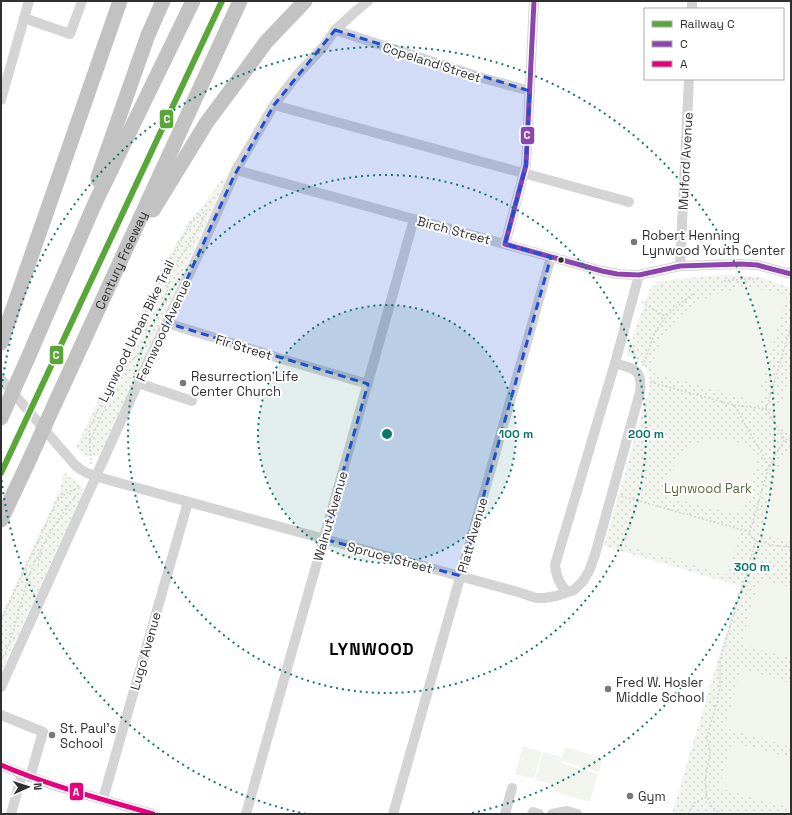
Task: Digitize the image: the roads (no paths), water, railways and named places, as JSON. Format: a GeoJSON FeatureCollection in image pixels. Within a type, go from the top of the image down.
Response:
{"type":"FeatureCollection","features":[{"type":"Feature","properties":{"kind":"highway"},"geometry":{"type":"LineString","coordinates":[[1,343],[120,1]]}},
{"type":"Feature","properties":{"kind":"highway"},"geometry":{"type":"LineString","coordinates":[[95,203],[98,177],[148,35],[163,1]]}},
{"type":"Feature","properties":{"kind":"highway"},"geometry":{"type":"LineString","coordinates":[[1,418],[95,203],[193,1]]}},
{"type":"Feature","properties":{"kind":"highway","name":"Century Freeway"},"geometry":{"type":"LineString","coordinates":[[1,520],[240,1]]}},
{"type":"Feature","properties":{"kind":"highway"},"geometry":{"type":"LineString","coordinates":[[115,274],[207,122],[266,42],[305,1]]}},
{"type":"Feature","properties":{"kind":"street"},"geometry":{"type":"LineString","coordinates":[[2,96],[29,1]]}},
{"type":"Feature","properties":{"kind":"street"},"geometry":{"type":"LineString","coordinates":[[24,18],[70,34],[82,1]]}},
{"type":"Feature","properties":{"kind":"street","name":"Fernwood Avenue"},"geometry":{"type":"LineString","coordinates":[[1,687],[138,383],[201,250],[236,170],[274,105],[297,75],[324,46],[335,30],[368,1]]}},
{"type":"Feature","properties":{"kind":"street"},"geometry":{"type":"LineString","coordinates":[[505,244],[525,173],[534,1]]}},
{"type":"Feature","properties":{"kind":"street","name":"Copeland Street"},"geometry":{"type":"LineString","coordinates":[[335,30],[483,78],[530,91]]}},
{"type":"Feature","properties":{"kind":"street","name":"Mulford Avenue"},"geometry":{"type":"LineString","coordinates":[[680,266],[689,80]]}},
{"type":"Feature","properties":{"kind":"street"},"geometry":{"type":"LineString","coordinates":[[274,105],[629,202]]}},
{"type":"Feature","properties":{"kind":"street","name":"Birch Street"},"geometry":{"type":"LineString","coordinates":[[236,170],[617,274],[639,275],[680,266],[741,264],[757,265],[791,274]]}},
{"type":"Feature","properties":{"kind":"street","name":"Walnut Avenue"},"geometry":{"type":"LineString","coordinates":[[246,814],[414,219]]}},
{"type":"Feature","properties":{"kind":"street","name":"Platt Avenue"},"geometry":{"type":"LineString","coordinates":[[393,814],[551,257]]}},
{"type":"Feature","properties":{"kind":"street"},"geometry":{"type":"LineString","coordinates":[[568,592],[563,588],[559,581],[556,574],[555,565],[615,363],[639,275]]}},
{"type":"Feature","properties":{"kind":"street","name":"Fir Street"},"geometry":{"type":"LineString","coordinates":[[167,323],[368,384]]}},
{"type":"Feature","properties":{"kind":"street","name":"Spruce Street"},"geometry":{"type":"LineString","coordinates":[[96,476],[536,598],[556,596],[574,590],[583,581],[589,571],[640,392],[640,376],[637,371],[615,363]]}},
{"type":"Feature","properties":{"kind":"street"},"geometry":{"type":"LineString","coordinates":[[1,380],[75,465],[87,473],[96,476]]}},
{"type":"Feature","properties":{"kind":"street"},"geometry":{"type":"LineString","coordinates":[[138,383],[192,401]]}},
{"type":"Feature","properties":{"kind":"street","name":"Lugo Avenue"},"geometry":{"type":"LineString","coordinates":[[102,800],[188,502]]}},
{"type":"Feature","properties":{"kind":"street"},"geometry":{"type":"LineString","coordinates":[[1,715],[44,732],[11,814]]}},
{"type":"Feature","properties":{"kind":"street"},"geometry":{"type":"LineString","coordinates":[[1,765],[26,776],[56,786],[149,813]]}},
{"type":"Feature","properties":{"kind":"street"},"geometry":{"type":"LineString","coordinates":[[505,814],[512,788]]}},
{"type":"Feature","properties":{"kind":"street"},"geometry":{"type":"LineString","coordinates":[[552,814],[567,811],[577,814]]}},
{"type":"Feature","properties":{"kind":"street"},"geometry":{"type":"LineString","coordinates":[[532,814],[533,812],[539,814]]}},
{"type":"Feature","properties":{"kind":"rail line","name":"C"},"geometry":{"type":"LineString","coordinates":[[1,473],[222,1]]}},
{"type":"Feature","properties":{"kind":"place","name":"Robert Henning Lynwood Youth Center"},"geometry":{"type":"Point","coordinates":[634,242]}},
{"type":"Feature","properties":{"kind":"place","name":"Resurrection Life Center Church"},"geometry":{"type":"Point","coordinates":[183,383]}},
{"type":"Feature","properties":{"kind":"place","name":"Fred W. Hosler Middle School"},"geometry":{"type":"Point","coordinates":[608,689]}},
{"type":"Feature","properties":{"kind":"place","name":"St. Paul's School"},"geometry":{"type":"Point","coordinates":[52,735]}},
{"type":"Feature","properties":{"kind":"place","name":"Gym"},"geometry":{"type":"Point","coordinates":[630,796]}},
{"type":"Feature","properties":{"kind":"district","name":"LYNWOOD"},"geometry":{"type":"Point","coordinates":[372,649]}},
{"type":"Feature","properties":{"kind":"park label","name":"Lynwood Park"},"geometry":{"type":"Point","coordinates":[708,488]}}]}
